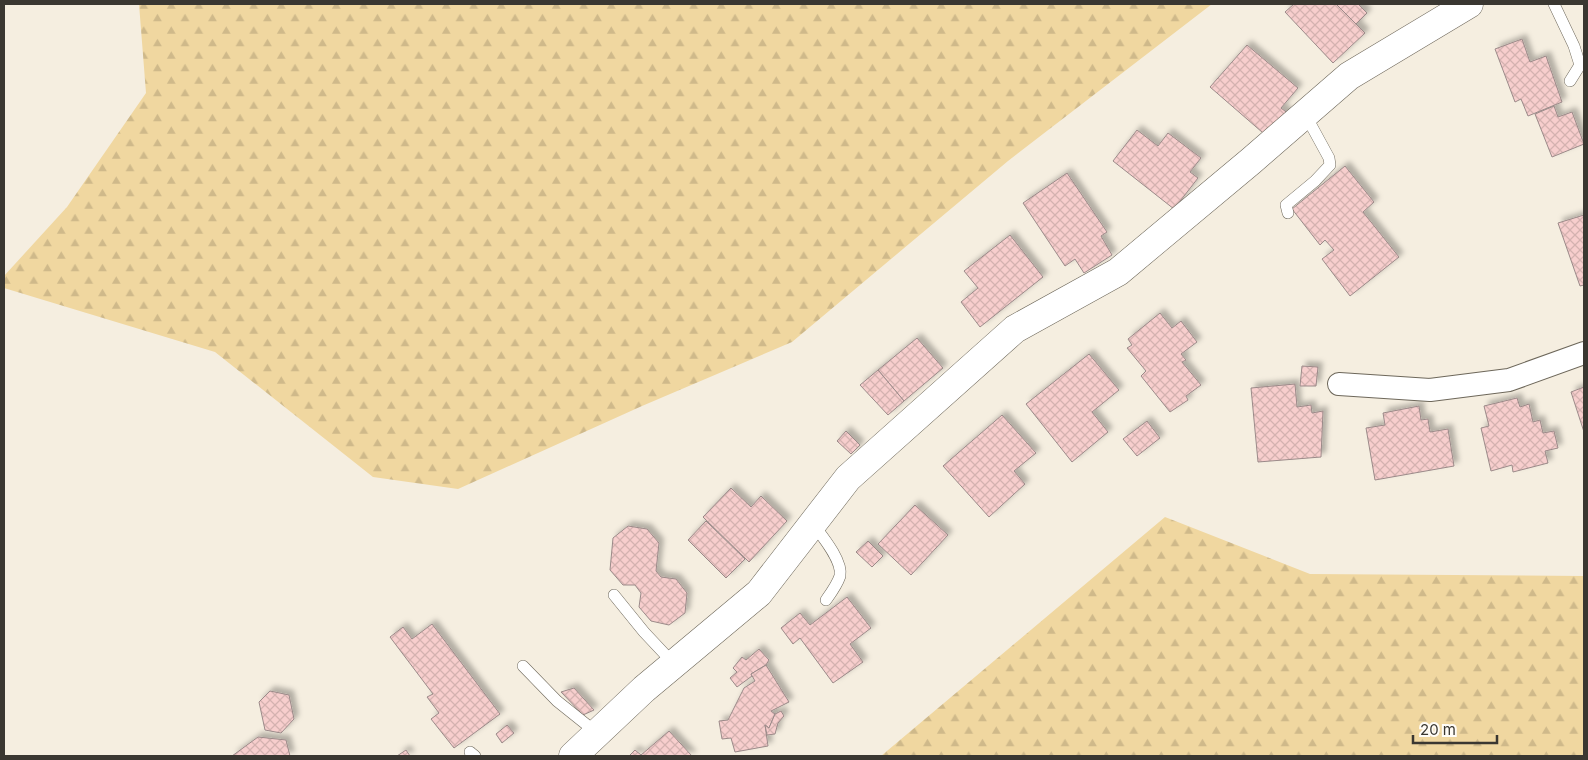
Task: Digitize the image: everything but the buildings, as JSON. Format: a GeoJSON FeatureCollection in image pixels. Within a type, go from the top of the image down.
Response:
{"type":"FeatureCollection","features":[{"type":"Feature","properties":{"kind":"main road"},"geometry":{"type":"LineString","coordinates":[[573,756],[644,688],[759,593],[848,478],[1015,329],[1118,272],[1349,76],[1469,4]]}},
{"type":"Feature","properties":{"kind":"street"},"geometry":{"type":"LineString","coordinates":[[1339,384],[1430,390],[1509,380],[1584,353]]}},
{"type":"Feature","properties":{"kind":"lane"},"geometry":{"type":"LineString","coordinates":[[1554,4],[1574,46],[1580,65],[1570,81]]}},
{"type":"Feature","properties":{"kind":"lane"},"geometry":{"type":"LineString","coordinates":[[1288,212],[1286,205],[1316,181],[1330,165],[1329,158],[1305,114]]}},
{"type":"Feature","properties":{"kind":"lane"},"geometry":{"type":"LineString","coordinates":[[812,524],[841,570],[839,578],[826,600]]}},
{"type":"Feature","properties":{"kind":"lane"},"geometry":{"type":"LineString","coordinates":[[614,595],[644,632],[674,664]]}},
{"type":"Feature","properties":{"kind":"lane"},"geometry":{"type":"LineString","coordinates":[[523,666],[557,701],[597,734]]}},
{"type":"Feature","properties":{"kind":"green space"},"geometry":{"type":"Polygon","coordinates":[[[139,4],[1212,4],[1008,161],[792,342],[642,406],[458,489],[373,477],[215,352],[4,288],[4,276],[67,207],[146,93],[139,4]]]}},
{"type":"Feature","properties":{"kind":"green space"},"geometry":{"type":"Polygon","coordinates":[[[1165,517],[1310,574],[1584,576],[1584,756],[881,756],[1165,517]]]}}]}
